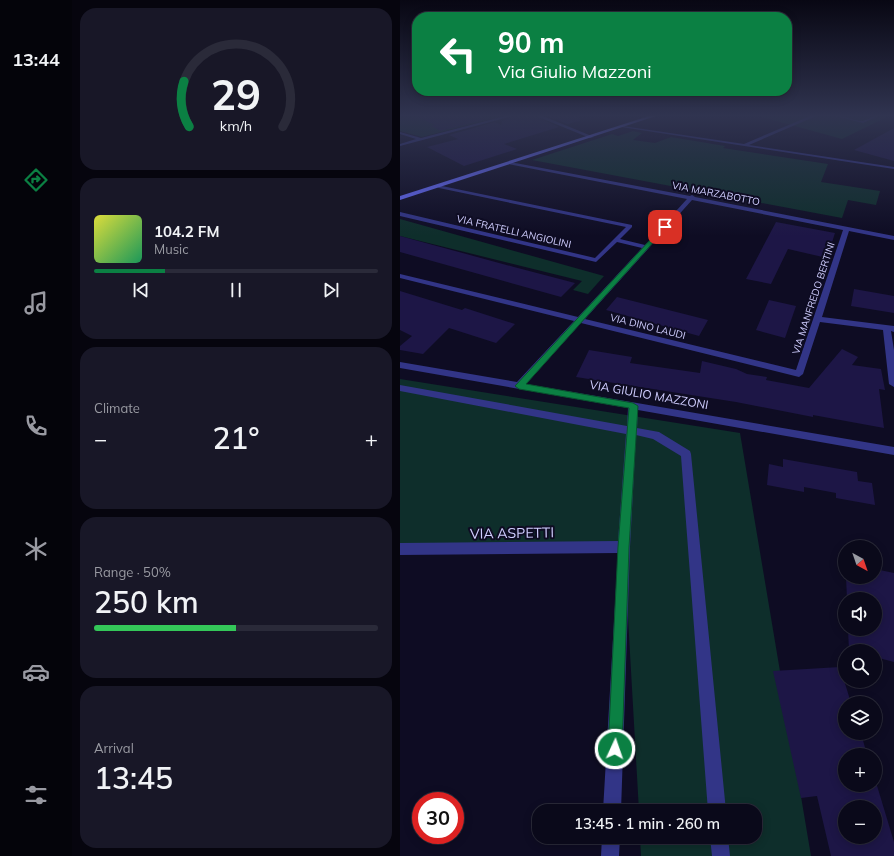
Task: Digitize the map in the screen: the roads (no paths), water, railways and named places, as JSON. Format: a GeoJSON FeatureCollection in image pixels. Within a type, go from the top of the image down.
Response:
{"type":"FeatureCollection","features":[{"type":"Feature","properties":{"kind":"main road"},"geometry":{"type":"LineString","coordinates":[[400,198],[532,156]]}},
{"type":"Feature","properties":{"kind":"street"},"geometry":{"type":"LineString","coordinates":[[816,156],[894,168]]}},
{"type":"Feature","properties":{"kind":"street","name":"VIA MARZABOTTO"},"geometry":{"type":"LineString","coordinates":[[510,163],[692,197],[894,238]]}},
{"type":"Feature","properties":{"kind":"street"},"geometry":{"type":"LineString","coordinates":[[439,186],[630,226],[616,240]]}},
{"type":"Feature","properties":{"kind":"street"},"geometry":{"type":"LineString","coordinates":[[519,386],[692,197]]}},
{"type":"Feature","properties":{"kind":"street","name":"VIA FRATELLI ANGIOLINI"},"geometry":{"type":"LineString","coordinates":[[400,214],[596,260],[616,240]]}},
{"type":"Feature","properties":{"kind":"street","name":"VIA MANFREDO BERTINI"},"geometry":{"type":"LineString","coordinates":[[798,374],[847,228]]}},
{"type":"Feature","properties":{"kind":"street"},"geometry":{"type":"LineString","coordinates":[[616,240],[646,247]]}},
{"type":"Feature","properties":{"kind":"street","name":"VIA DINO LAUDI"},"geometry":{"type":"LineString","coordinates":[[400,276],[580,319],[798,374]]}},
{"type":"Feature","properties":{"kind":"street"},"geometry":{"type":"LineString","coordinates":[[817,319],[891,329],[894,384]]}},
{"type":"Feature","properties":{"kind":"street","name":"VIA GIULIO MAZZONI"},"geometry":{"type":"LineString","coordinates":[[400,365],[894,451]]}},
{"type":"Feature","properties":{"kind":"street"},"geometry":{"type":"LineString","coordinates":[[400,388],[655,436],[686,454],[716,804]]}},
{"type":"Feature","properties":{"kind":"street"},"geometry":{"type":"LineString","coordinates":[[612,804],[630,431],[633,406]]}},
{"type":"Feature","properties":{"kind":"street","name":"VIA ASPETTI"},"geometry":{"type":"LineString","coordinates":[[400,550],[624,547]]}},
{"type":"Feature","properties":{"kind":"street"},"geometry":{"type":"LineString","coordinates":[[610,856],[611,844]]}},
{"type":"Feature","properties":{"kind":"street"},"geometry":{"type":"LineString","coordinates":[[720,844],[721,856]]}}]}
